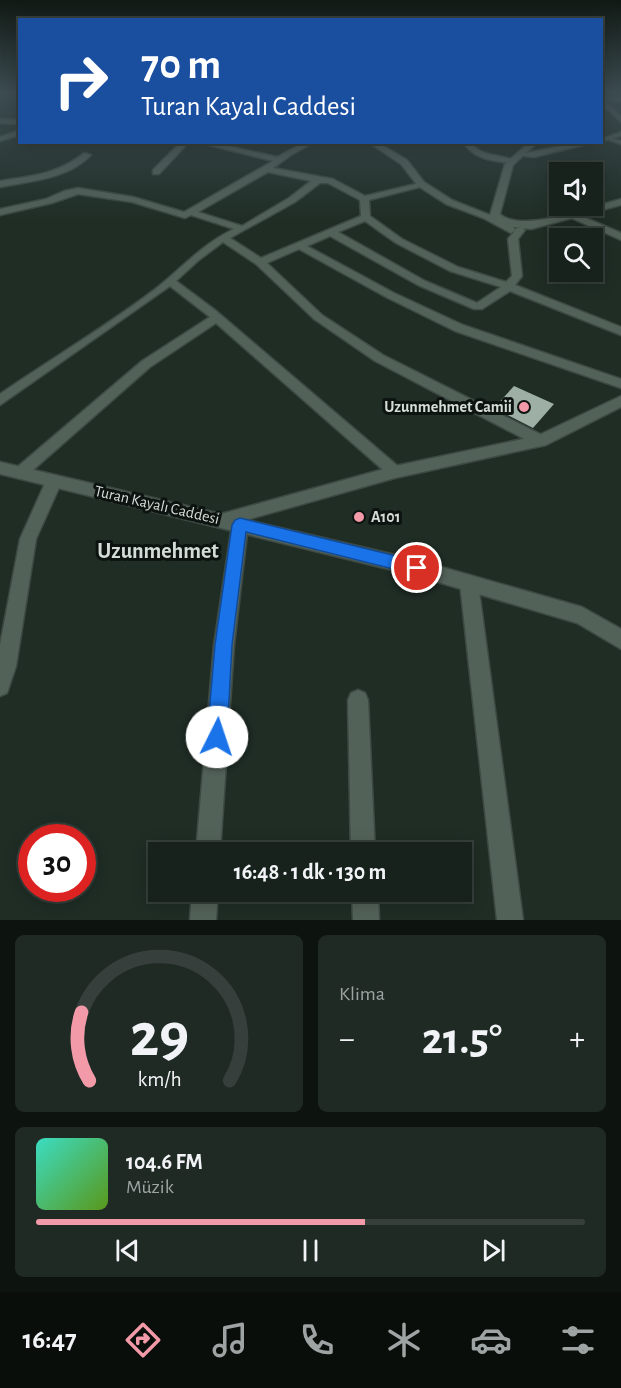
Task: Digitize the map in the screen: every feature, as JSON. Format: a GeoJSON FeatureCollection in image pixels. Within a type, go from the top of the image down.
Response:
{"type":"FeatureCollection","features":[{"type":"Feature","properties":{"kind":"street"},"geometry":{"type":"LineString","coordinates":[[603,141],[619,135]]}},
{"type":"Feature","properties":{"kind":"street"},"geometry":{"type":"LineString","coordinates":[[156,172],[184,144]]}},
{"type":"Feature","properties":{"kind":"street"},"geometry":{"type":"LineString","coordinates":[[208,144],[279,160]]}},
{"type":"Feature","properties":{"kind":"street"},"geometry":{"type":"LineString","coordinates":[[0,212],[49,201],[78,191],[149,204],[185,215],[267,169],[288,153],[308,144]]}},
{"type":"Feature","properties":{"kind":"street"},"geometry":{"type":"LineString","coordinates":[[374,144],[404,162],[422,184],[449,202],[491,215],[514,231]]}},
{"type":"Feature","properties":{"kind":"street"},"geometry":{"type":"LineString","coordinates":[[467,144],[469,148],[480,154],[512,161]]}},
{"type":"Feature","properties":{"kind":"street"},"geometry":{"type":"LineString","coordinates":[[491,215],[508,167],[532,144]]}},
{"type":"Feature","properties":{"kind":"street"},"geometry":{"type":"LineString","coordinates":[[520,154],[534,155],[584,144]]}},
{"type":"Feature","properties":{"kind":"street"},"geometry":{"type":"LineString","coordinates":[[0,184],[55,175],[79,163],[87,155]]}},
{"type":"Feature","properties":{"kind":"street"},"geometry":{"type":"LineString","coordinates":[[267,169],[330,181],[364,200],[422,184]]}},
{"type":"Feature","properties":{"kind":"street"},"geometry":{"type":"LineString","coordinates":[[55,175],[67,193]]}},
{"type":"Feature","properties":{"kind":"street"},"geometry":{"type":"LineString","coordinates":[[0,400],[158,292],[195,258],[223,238],[292,200],[318,180]]}},
{"type":"Feature","properties":{"kind":"street"},"geometry":{"type":"LineString","coordinates":[[364,200],[366,217],[399,242],[454,269],[499,283],[621,331]]}},
{"type":"Feature","properties":{"kind":"street"},"geometry":{"type":"LineString","coordinates":[[603,207],[621,202]]}},
{"type":"Feature","properties":{"kind":"street"},"geometry":{"type":"LineString","coordinates":[[190,212],[243,229]]}},
{"type":"Feature","properties":{"kind":"street"},"geometry":{"type":"LineString","coordinates":[[514,231],[567,216]]}},
{"type":"Feature","properties":{"kind":"street"},"geometry":{"type":"LineString","coordinates":[[574,216],[621,237]]}},
{"type":"Feature","properties":{"kind":"street"},"geometry":{"type":"LineString","coordinates":[[260,262],[333,233],[366,217]]}},
{"type":"Feature","properties":{"kind":"street"},"geometry":{"type":"LineString","coordinates":[[333,233],[401,273],[453,298],[478,307],[507,288],[517,276],[514,231]]}},
{"type":"Feature","properties":{"kind":"street"},"geometry":{"type":"LineString","coordinates":[[223,238],[260,262],[318,317],[379,358],[541,441]]}},
{"type":"Feature","properties":{"kind":"street"},"geometry":{"type":"LineString","coordinates":[[300,246],[390,296],[459,328],[621,384]]}},
{"type":"Feature","properties":{"kind":"street"},"geometry":{"type":"LineString","coordinates":[[170,281],[395,472]]}},
{"type":"Feature","properties":{"kind":"street"},"geometry":{"type":"LineString","coordinates":[[20,473],[146,364],[216,318]]}},
{"type":"Feature","properties":{"kind":"street"},"geometry":{"type":"LineString","coordinates":[[209,842],[231,522],[395,472],[541,441],[621,401]]}},
{"type":"Feature","properties":{"kind":"street","name":"Turan Kayalı Caddesi"},"geometry":{"type":"LineString","coordinates":[[0,468],[417,568],[582,616],[621,640]]}},
{"type":"Feature","properties":{"kind":"street"},"geometry":{"type":"LineString","coordinates":[[0,686],[6,666],[28,539],[54,481]]}},
{"type":"Feature","properties":{"kind":"street"},"geometry":{"type":"LineString","coordinates":[[469,583],[510,920]]}},
{"type":"Feature","properties":{"kind":"street"},"geometry":{"type":"LineString","coordinates":[[358,700],[363,842]]}},
{"type":"Feature","properties":{"kind":"street"},"geometry":{"type":"LineString","coordinates":[[203,920],[204,902]]}},
{"type":"Feature","properties":{"kind":"street"},"geometry":{"type":"LineString","coordinates":[[365,902],[366,920]]}},
{"type":"Feature","properties":{"kind":"lane"},"geometry":{"type":"LineString","coordinates":[[611,138],[621,143]]}},
{"type":"Feature","properties":{"kind":"building","name":"Uzunmehmet Camii"},"geometry":{"type":"Polygon","coordinates":[[[514,386],[554,404],[533,428],[494,408],[514,386]]]}},
{"type":"Feature","properties":{"kind":"place","name":"Uzunmehmet Camii"},"geometry":{"type":"Point","coordinates":[524,407]}},
{"type":"Feature","properties":{"kind":"place","name":"A101"},"geometry":{"type":"Point","coordinates":[359,517]}},
{"type":"Feature","properties":{"kind":"district","name":"Uzunmehmet"},"geometry":{"type":"Point","coordinates":[158,551]}},
{"type":"Feature","properties":{"kind":"route"},"geometry":{"type":"LineString","coordinates":[[217,737],[224,645],[240,525],[417,568]]}}]}
